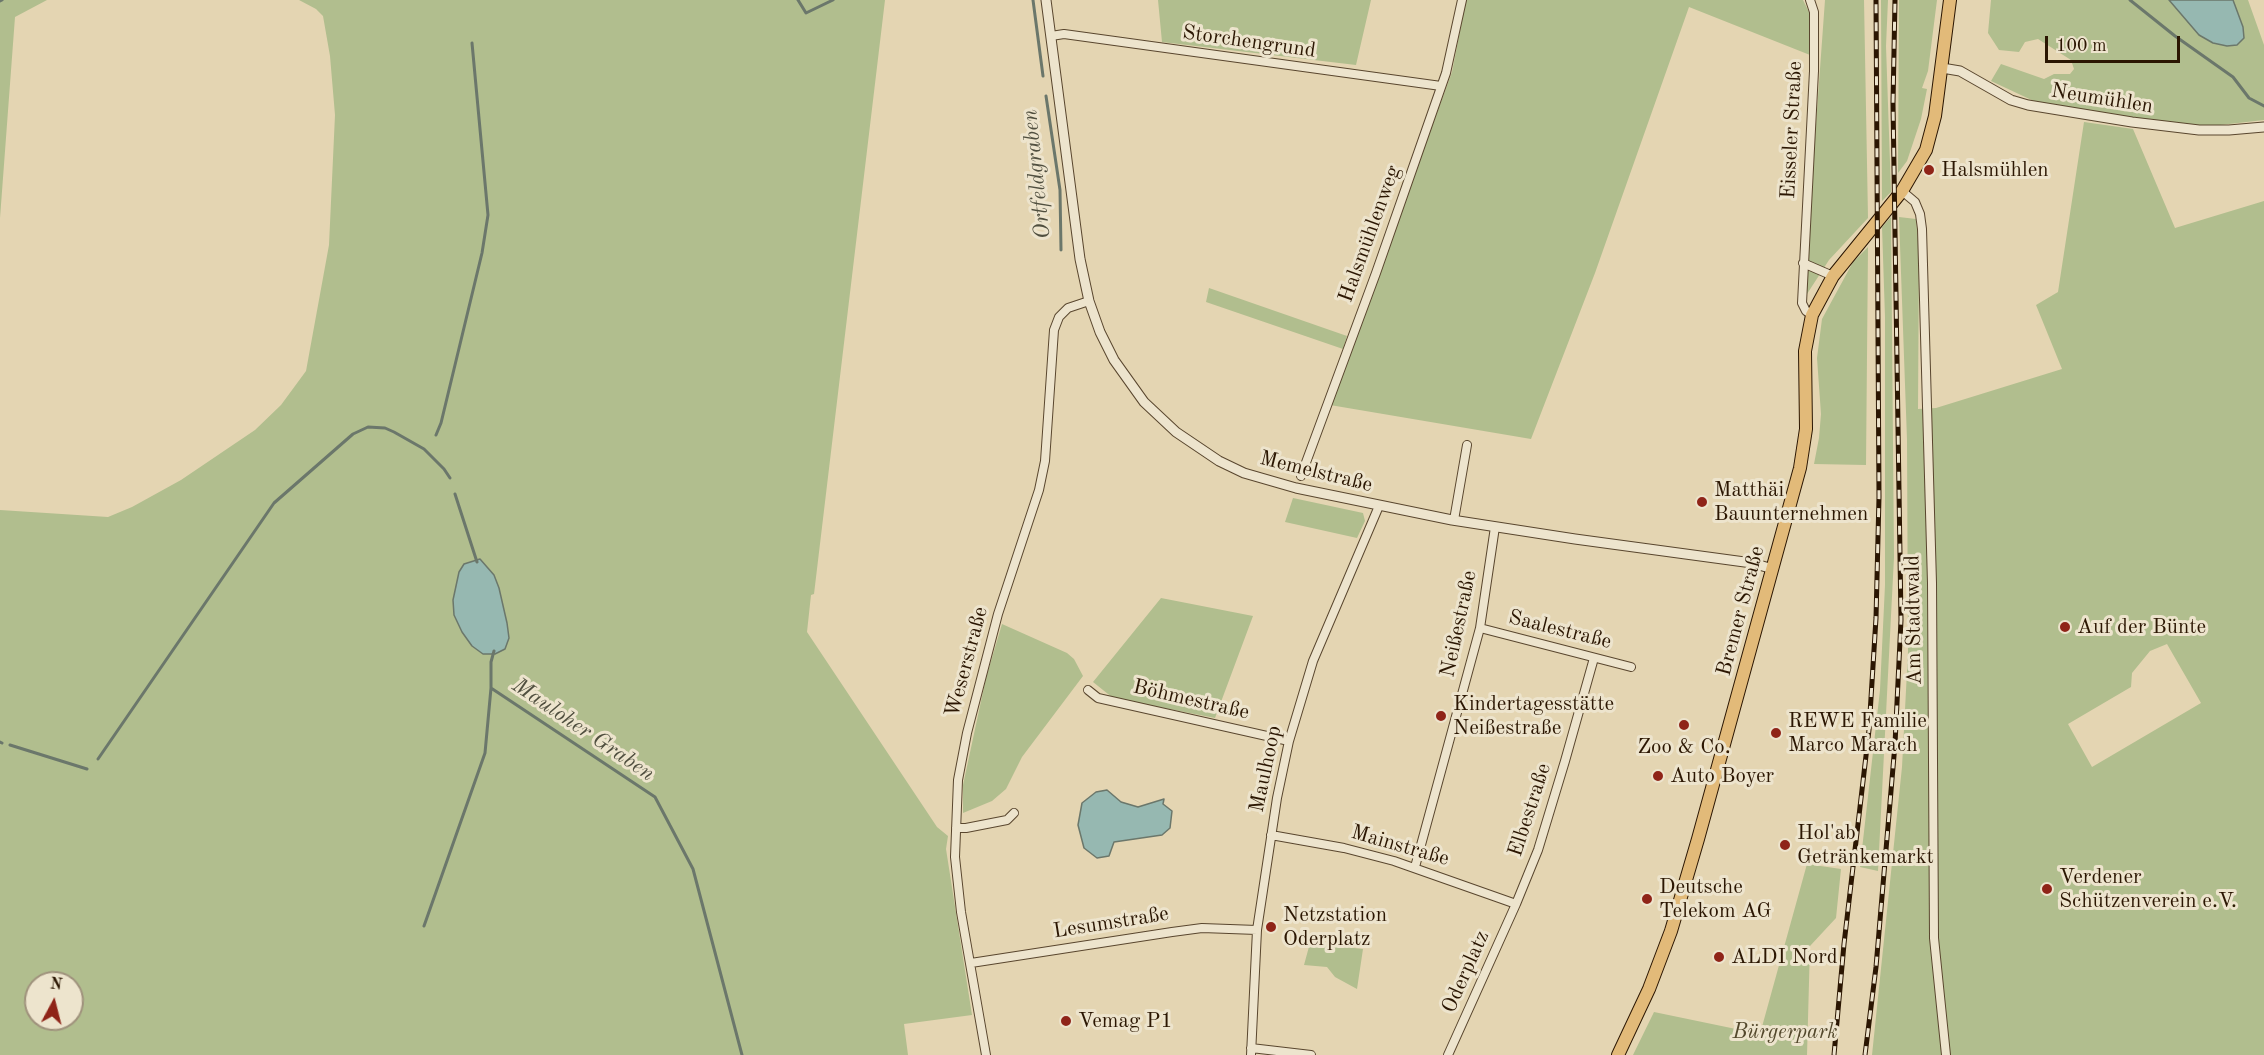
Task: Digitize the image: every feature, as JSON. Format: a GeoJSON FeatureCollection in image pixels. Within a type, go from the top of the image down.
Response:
{"type":"FeatureCollection","features":[{"type":"Feature","properties":{"kind":"main road","name":"Bremer Straße"},"geometry":{"type":"LineString","coordinates":[[1618,1055],[1649,990],[1671,931],[1773,569],[1804,450],[1805,351],[1812,315],[1833,276],[1902,191],[1921,162],[1931,135],[1950,0]]}},
{"type":"Feature","properties":{"kind":"street","name":"Memelstraße"},"geometry":{"type":"LineString","coordinates":[[1046,0],[1080,259],[1089,301],[1100,332],[1114,360],[1133,388],[1158,416],[1197,448],[1236,469],[1271,482],[1379,506],[1495,527],[1752,563],[1773,569]]}},
{"type":"Feature","properties":{"kind":"street","name":"Halsmühlenweg"},"geometry":{"type":"LineString","coordinates":[[1300,476],[1376,273],[1441,86],[1456,35],[1462,0]]}},
{"type":"Feature","properties":{"kind":"street","name":"Eisseler Straße"},"geometry":{"type":"LineString","coordinates":[[1810,0],[1815,12],[1814,71],[1802,303],[1806,311],[1812,315]]}},
{"type":"Feature","properties":{"kind":"street","name":"Storchengrund"},"geometry":{"type":"LineString","coordinates":[[1051,36],[1064,34],[1441,86]]}},
{"type":"Feature","properties":{"kind":"street","name":"Neumühlen"},"geometry":{"type":"LineString","coordinates":[[1942,68],[1960,71],[2011,100],[2028,105],[2199,130],[2264,127]]}},
{"type":"Feature","properties":{"kind":"street","name":"Am Stadtwald"},"geometry":{"type":"LineString","coordinates":[[1902,191],[1915,202],[1920,214],[1922,229],[1932,583],[1934,938],[1946,1055]]}},
{"type":"Feature","properties":{"kind":"street"},"geometry":{"type":"LineString","coordinates":[[1803,263],[1833,276]]}},
{"type":"Feature","properties":{"kind":"street","name":"Weserstraße"},"geometry":{"type":"LineString","coordinates":[[986,1055],[961,912],[955,857],[958,780],[967,734],[998,614],[1033,511],[1045,461],[1054,330],[1059,317],[1068,308],[1089,301]]}},
{"type":"Feature","properties":{"kind":"street"},"geometry":{"type":"LineString","coordinates":[[1454,520],[1467,445]]}},
{"type":"Feature","properties":{"kind":"street","name":"Maulhoop"},"geometry":{"type":"LineString","coordinates":[[1251,1051],[1257,930],[1271,835],[1289,741],[1313,661],[1379,506]]}},
{"type":"Feature","properties":{"kind":"street","name":"Neißestraße"},"geometry":{"type":"LineString","coordinates":[[1415,867],[1480,628],[1495,527]]}},
{"type":"Feature","properties":{"kind":"street","name":"Saalestraße"},"geometry":{"type":"LineString","coordinates":[[1480,628],[1631,667]]}},
{"type":"Feature","properties":{"kind":"street","name":"Elbestraße"},"geometry":{"type":"LineString","coordinates":[[1516,904],[1538,850],[1566,761],[1594,658]]}},
{"type":"Feature","properties":{"kind":"street","name":"Böhmestraße"},"geometry":{"type":"LineString","coordinates":[[1088,690],[1098,698],[1289,741]]}},
{"type":"Feature","properties":{"kind":"street"},"geometry":{"type":"LineString","coordinates":[[956,828],[1007,820],[1014,813]]}},
{"type":"Feature","properties":{"kind":"street","name":"Mainstraße"},"geometry":{"type":"LineString","coordinates":[[1271,835],[1344,848],[1415,867],[1516,904]]}},
{"type":"Feature","properties":{"kind":"street","name":"Oderplatz"},"geometry":{"type":"LineString","coordinates":[[1448,1055],[1516,904]]}},
{"type":"Feature","properties":{"kind":"street","name":"Lesumstraße"},"geometry":{"type":"LineString","coordinates":[[971,963],[1202,928],[1257,930]]}},
{"type":"Feature","properties":{"kind":"street"},"geometry":{"type":"LineString","coordinates":[[1251,1051],[1311,1055]]}},
{"type":"Feature","properties":{"kind":"green space"},"geometry":{"type":"Polygon","coordinates":[[[0,0],[47,0],[15,17],[0,218],[0,0]]]}},
{"type":"Feature","properties":{"kind":"green space"},"geometry":{"type":"Polygon","coordinates":[[[299,0],[885,0],[814,594],[811,595],[807,632],[937,827],[948,836],[946,849],[972,1015],[904,1024],[908,1055],[0,1055],[0,510],[108,517],[132,507],[181,480],[255,430],[281,405],[306,371],[329,245],[335,115],[330,56],[323,16],[316,9],[299,0]]]}},
{"type":"Feature","properties":{"kind":"green space"},"geometry":{"type":"Polygon","coordinates":[[[1158,0],[1371,0],[1356,65],[1162,42],[1158,0]]]}},
{"type":"Feature","properties":{"kind":"green space"},"geometry":{"type":"Polygon","coordinates":[[[1466,0],[1803,0],[1810,14],[1810,55],[1689,7],[1595,273],[1531,439],[1330,405],[1452,72],[1466,0]]]}},
{"type":"Feature","properties":{"kind":"green space"},"geometry":{"type":"Polygon","coordinates":[[[1825,0],[1864,0],[1868,218],[1829,260],[1807,294],[1807,248],[1825,0]]]}},
{"type":"Feature","properties":{"kind":"green space"},"geometry":{"type":"Polygon","coordinates":[[[1881,0],[1888,0],[1886,46],[1891,192],[1882,201],[1881,0]]]}},
{"type":"Feature","properties":{"kind":"green space"},"geometry":{"type":"Polygon","coordinates":[[[1899,0],[1937,0],[1928,71],[1922,88],[1927,89],[1921,119],[1907,161],[1898,173],[1899,0]]]}},
{"type":"Feature","properties":{"kind":"green space"},"geometry":{"type":"Polygon","coordinates":[[[1991,0],[2248,0],[2264,45],[2264,120],[2212,126],[2172,124],[2038,103],[1991,81],[2001,64],[2044,79],[2054,74],[2070,74],[2074,69],[2071,60],[2038,39],[2025,42],[2019,52],[1999,50],[1988,33],[1991,0]]]}},
{"type":"Feature","properties":{"kind":"green space"},"geometry":{"type":"Polygon","coordinates":[[[2084,122],[2133,129],[2175,228],[2264,201],[2264,1055],[1872,1055],[1902,767],[1908,652],[1907,440],[1899,217],[1916,219],[1919,250],[1918,409],[1936,408],[2062,369],[2036,305],[2058,292],[2084,122]],[[2167,644],[2150,651],[2132,673],[2131,687],[2068,724],[2092,767],[2201,703],[2167,644]]]}},
{"type":"Feature","properties":{"kind":"green space"},"geometry":{"type":"Polygon","coordinates":[[[1891,217],[1894,557],[1878,871],[1860,867],[1880,690],[1885,585],[1885,317],[1882,227],[1891,217]]]}},
{"type":"Feature","properties":{"kind":"green space"},"geometry":{"type":"Polygon","coordinates":[[[1868,247],[1866,465],[1814,464],[1821,414],[1817,358],[1822,319],[1853,262],[1868,247]]]}},
{"type":"Feature","properties":{"kind":"green space"},"geometry":{"type":"Polygon","coordinates":[[[1209,288],[1347,336],[1343,349],[1206,302],[1209,288]]]}},
{"type":"Feature","properties":{"kind":"green space"},"geometry":{"type":"Polygon","coordinates":[[[1293,498],[1363,513],[1365,521],[1357,538],[1285,522],[1293,498]]]}},
{"type":"Feature","properties":{"kind":"green space"},"geometry":{"type":"Polygon","coordinates":[[[1161,598],[1253,616],[1215,718],[1113,698],[1093,682],[1161,598]]]}},
{"type":"Feature","properties":{"kind":"green space"},"geometry":{"type":"Polygon","coordinates":[[[1002,624],[1067,653],[1074,659],[1083,676],[1022,757],[1006,789],[992,801],[963,813],[963,785],[986,678],[1002,624]]]}},
{"type":"Feature","properties":{"kind":"green space","name":"Bürgerpark"},"geometry":{"type":"Polygon","coordinates":[[[1807,864],[1841,869],[1836,918],[1810,946],[1807,1055],[1633,1055],[1654,1012],[1760,1034],[1807,864]]]}},
{"type":"Feature","properties":{"kind":"green space"},"geometry":{"type":"Polygon","coordinates":[[[1310,943],[1363,949],[1357,989],[1335,977],[1327,967],[1304,965],[1310,943]]]}},
{"type":"Feature","properties":{"kind":"water"},"geometry":{"type":"Polygon","coordinates":[[[2169,0],[2233,0],[2243,27],[2244,38],[2237,45],[2227,46],[2213,43],[2199,35],[2169,0]]]}},
{"type":"Feature","properties":{"kind":"water"},"geometry":{"type":"Polygon","coordinates":[[[480,559],[494,575],[507,623],[509,638],[505,649],[495,654],[483,654],[472,646],[454,615],[453,600],[459,572],[464,564],[480,559]]]}},
{"type":"Feature","properties":{"kind":"water"},"geometry":{"type":"Polygon","coordinates":[[[1107,790],[1121,802],[1138,807],[1164,799],[1163,804],[1172,811],[1170,828],[1162,835],[1114,842],[1109,856],[1097,858],[1084,848],[1078,825],[1082,803],[1096,792],[1107,790]]]}},
{"type":"Feature","properties":{"kind":"waterway","name":"Ortfeldgraben"},"geometry":{"type":"LineString","coordinates":[[798,0],[806,13],[833,0]]}},
{"type":"Feature","properties":{"kind":"waterway","name":"Ortfeldgraben"},"geometry":{"type":"LineString","coordinates":[[1033,0],[1043,76]]}},
{"type":"Feature","properties":{"kind":"waterway"},"geometry":{"type":"LineString","coordinates":[[2130,0],[2175,36],[2233,77],[2249,98],[2264,106]]}},
{"type":"Feature","properties":{"kind":"waterway"},"geometry":{"type":"LineString","coordinates":[[436,435],[441,423],[482,253],[488,215],[472,43]]}},
{"type":"Feature","properties":{"kind":"waterway","name":"Ortfeldgraben"},"geometry":{"type":"LineString","coordinates":[[1046,96],[1060,190],[1061,250]]}},
{"type":"Feature","properties":{"kind":"waterway","name":"Mauloher Graben"},"geometry":{"type":"LineString","coordinates":[[98,759],[274,503],[353,434],[368,427],[385,428],[394,432],[424,449],[450,478]]}},
{"type":"Feature","properties":{"kind":"waterway","name":"Mauloher Graben"},"geometry":{"type":"LineString","coordinates":[[455,494],[477,562]]}},
{"type":"Feature","properties":{"kind":"waterway"},"geometry":{"type":"LineString","coordinates":[[424,926],[485,753],[491,662],[494,651]]}},
{"type":"Feature","properties":{"kind":"waterway","name":"Mauloher Graben"},"geometry":{"type":"LineString","coordinates":[[491,688],[655,797],[693,869],[742,1055]]}},
{"type":"Feature","properties":{"kind":"waterway","name":"Mauloher Graben"},"geometry":{"type":"LineString","coordinates":[[10,745],[87,769]]}},
{"type":"Feature","properties":{"kind":"railway"},"geometry":{"type":"LineString","coordinates":[[1834,1055],[1844,944],[1869,730],[1876,618],[1879,497],[1876,0]]}},
{"type":"Feature","properties":{"kind":"railway"},"geometry":{"type":"LineString","coordinates":[[1865,1055],[1876,967],[1895,744],[1901,620],[1893,103],[1895,0]]}},
{"type":"Feature","properties":{"kind":"place","name":"Halsmühlen"},"geometry":{"type":"Point","coordinates":[1929,170]}},
{"type":"Feature","properties":{"kind":"place","name":"Matthäi Bauunternehmen"},"geometry":{"type":"Point","coordinates":[1702,502]}},
{"type":"Feature","properties":{"kind":"place","name":"Auf der Bünte"},"geometry":{"type":"Point","coordinates":[2065,627]}},
{"type":"Feature","properties":{"kind":"place","name":"Kindertagesstätte Neißestraße"},"geometry":{"type":"Point","coordinates":[1441,716]}},
{"type":"Feature","properties":{"kind":"place","name":"Zoo & Co."},"geometry":{"type":"Point","coordinates":[1684,725]}},
{"type":"Feature","properties":{"kind":"place","name":"REWE Familie Marco Marach"},"geometry":{"type":"Point","coordinates":[1776,733]}},
{"type":"Feature","properties":{"kind":"place","name":"Auto Boyer"},"geometry":{"type":"Point","coordinates":[1658,776]}},
{"type":"Feature","properties":{"kind":"place","name":"Hol'ab Getränkemarkt"},"geometry":{"type":"Point","coordinates":[1785,845]}},
{"type":"Feature","properties":{"kind":"place","name":"Verdener Schützenverein e.V."},"geometry":{"type":"Point","coordinates":[2047,889]}},
{"type":"Feature","properties":{"kind":"place","name":"Deutsche Telekom AG"},"geometry":{"type":"Point","coordinates":[1647,899]}},
{"type":"Feature","properties":{"kind":"place","name":"Netzstation Oderplatz"},"geometry":{"type":"Point","coordinates":[1271,927]}},
{"type":"Feature","properties":{"kind":"place","name":"ALDI Nord"},"geometry":{"type":"Point","coordinates":[1719,957]}},
{"type":"Feature","properties":{"kind":"place","name":"Vemag P1"},"geometry":{"type":"Point","coordinates":[1066,1021]}}]}
